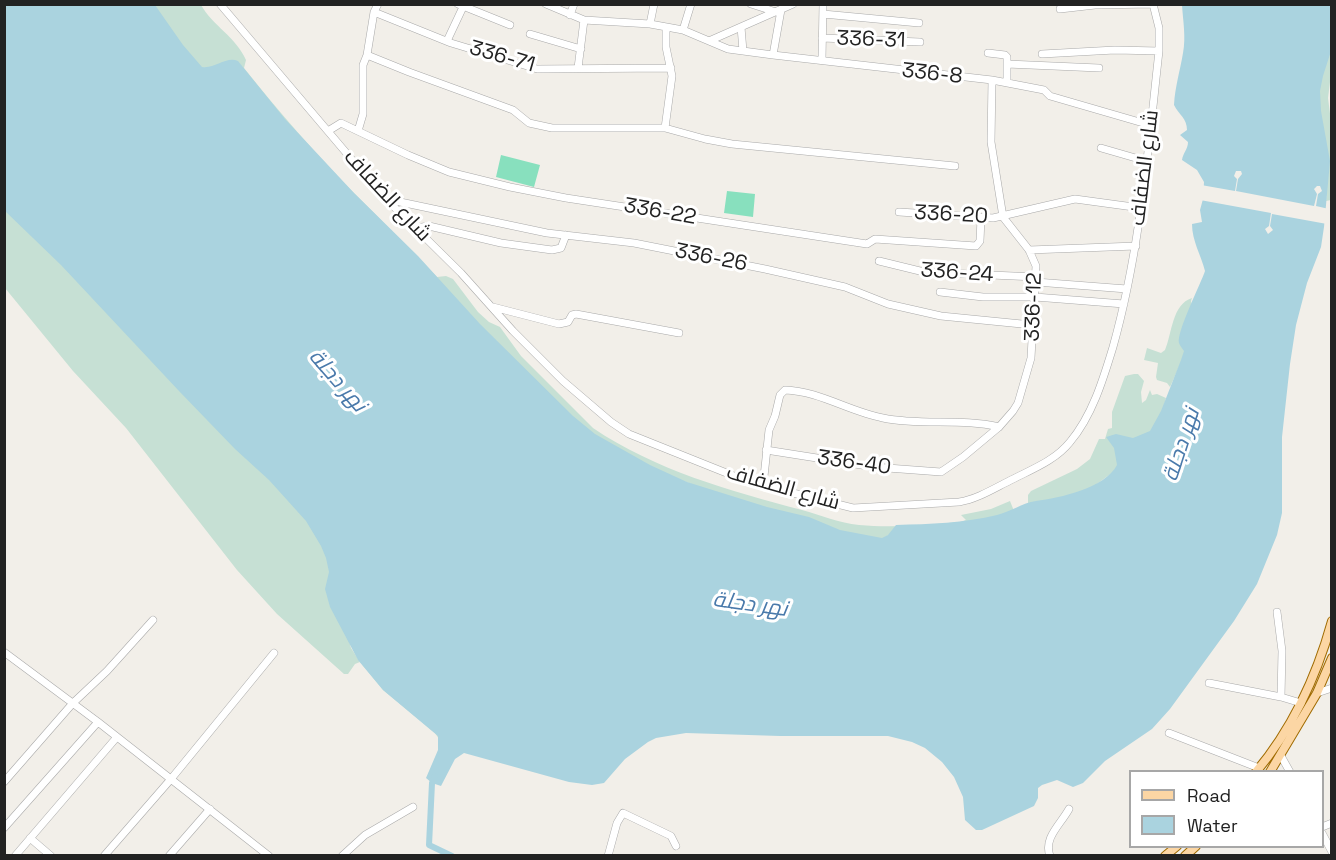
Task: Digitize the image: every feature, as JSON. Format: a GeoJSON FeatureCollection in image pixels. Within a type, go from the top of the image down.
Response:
{"type":"FeatureCollection","features":[{"type":"Feature","properties":{"kind":"main road"},"geometry":{"type":"LineString","coordinates":[[1258,770],[1301,703],[1332,621]]}},
{"type":"Feature","properties":{"kind":"main road"},"geometry":{"type":"LineString","coordinates":[[1271,770],[1317,693],[1332,658]]}},
{"type":"Feature","properties":{"kind":"street","name":"336-8"},"geometry":{"type":"LineString","coordinates":[[546,4],[584,20],[650,24],[683,30],[728,49],[992,80],[1044,90],[1050,96],[1150,125]]}},
{"type":"Feature","properties":{"kind":"street"},"geometry":{"type":"LineString","coordinates":[[570,15],[574,4]]}},
{"type":"Feature","properties":{"kind":"street"},"geometry":{"type":"LineString","coordinates":[[650,24],[654,4]]}},
{"type":"Feature","properties":{"kind":"street"},"geometry":{"type":"LineString","coordinates":[[683,30],[691,4]]}},
{"type":"Feature","properties":{"kind":"street"},"geometry":{"type":"LineString","coordinates":[[751,4],[779,11]]}},
{"type":"Feature","properties":{"kind":"street"},"geometry":{"type":"LineString","coordinates":[[709,41],[793,4]]}},
{"type":"Feature","properties":{"kind":"street"},"geometry":{"type":"LineString","coordinates":[[822,60],[823,4]]}},
{"type":"Feature","properties":{"kind":"street"},"geometry":{"type":"LineString","coordinates":[[1060,9],[1095,5],[1152,4]]}},
{"type":"Feature","properties":{"kind":"street","name":"شارع الضفاف"},"geometry":{"type":"LineString","coordinates":[[224,6],[386,200],[462,273],[563,381],[621,429],[763,486],[858,509],[967,501],[1052,458],[1070,443],[1079,430],[1098,392],[1124,304],[1136,246],[1159,51],[1159,28],[1152,4]]}},
{"type":"Feature","properties":{"kind":"street"},"geometry":{"type":"LineString","coordinates":[[447,41],[460,6],[510,25]]}},
{"type":"Feature","properties":{"kind":"street"},"geometry":{"type":"LineString","coordinates":[[358,131],[363,114],[363,65],[376,8]]}},
{"type":"Feature","properties":{"kind":"street","name":"336-71"},"geometry":{"type":"LineString","coordinates":[[376,8],[447,41],[537,69],[671,68]]}},
{"type":"Feature","properties":{"kind":"street"},"geometry":{"type":"LineString","coordinates":[[773,55],[779,11]]}},
{"type":"Feature","properties":{"kind":"street"},"geometry":{"type":"LineString","coordinates":[[822,14],[919,23]]}},
{"type":"Feature","properties":{"kind":"street"},"geometry":{"type":"LineString","coordinates":[[578,68],[584,20]]}},
{"type":"Feature","properties":{"kind":"street"},"geometry":{"type":"LineString","coordinates":[[665,128],[671,90],[666,27]]}},
{"type":"Feature","properties":{"kind":"street"},"geometry":{"type":"LineString","coordinates":[[741,27],[743,51]]}},
{"type":"Feature","properties":{"kind":"street"},"geometry":{"type":"LineString","coordinates":[[530,34],[581,49]]}},
{"type":"Feature","properties":{"kind":"street","name":"336-31"},"geometry":{"type":"LineString","coordinates":[[822,38],[920,42]]}},
{"type":"Feature","properties":{"kind":"street"},"geometry":{"type":"LineString","coordinates":[[1042,54],[1115,50],[1159,51]]}},
{"type":"Feature","properties":{"kind":"street"},"geometry":{"type":"LineString","coordinates":[[988,53],[1005,55],[1007,83]]}},
{"type":"Feature","properties":{"kind":"street"},"geometry":{"type":"LineString","coordinates":[[367,55],[513,110],[529,123],[540,126],[552,128],[665,128],[732,144],[955,166]]}},
{"type":"Feature","properties":{"kind":"street"},"geometry":{"type":"LineString","coordinates":[[1007,64],[1099,68]]}},
{"type":"Feature","properties":{"kind":"street","name":"336-12"},"geometry":{"type":"LineString","coordinates":[[941,472],[999,428],[1013,411],[1024,385],[1032,350],[1035,262],[1029,250],[1003,217],[992,142],[992,80]]}},
{"type":"Feature","properties":{"kind":"street","name":"336-22"},"geometry":{"type":"LineString","coordinates":[[328,131],[341,123],[439,168],[566,198],[867,244],[875,239],[976,246],[980,241],[981,218]]}},
{"type":"Feature","properties":{"kind":"street"},"geometry":{"type":"LineString","coordinates":[[1101,148],[1146,161]]}},
{"type":"Feature","properties":{"kind":"street","name":"336-20"},"geometry":{"type":"LineString","coordinates":[[899,212],[981,218],[1003,217],[1075,199],[1141,208]]}},
{"type":"Feature","properties":{"kind":"street","name":"336-26"},"geometry":{"type":"LineString","coordinates":[[386,200],[460,216],[566,235],[634,243],[765,269],[845,287],[888,304],[941,316],[1032,325]]}},
{"type":"Feature","properties":{"kind":"street"},"geometry":{"type":"LineString","coordinates":[[415,228],[429,226],[501,243],[552,250],[561,248],[566,235]]}},
{"type":"Feature","properties":{"kind":"street"},"geometry":{"type":"LineString","coordinates":[[1029,250],[1136,246]]}},
{"type":"Feature","properties":{"kind":"street","name":"336-24"},"geometry":{"type":"LineString","coordinates":[[879,261],[924,272],[1036,280],[1127,290]]}},
{"type":"Feature","properties":{"kind":"street"},"geometry":{"type":"LineString","coordinates":[[940,292],[983,297],[1035,297],[1124,304]]}},
{"type":"Feature","properties":{"kind":"street"},"geometry":{"type":"LineString","coordinates":[[491,306],[559,324],[568,322],[572,315],[576,314],[679,333]]}},
{"type":"Feature","properties":{"kind":"street"},"geometry":{"type":"LineString","coordinates":[[763,486],[769,430],[781,392],[785,390],[804,393],[882,418],[970,423],[999,428]]}},
{"type":"Feature","properties":{"kind":"street","name":"336-40"},"geometry":{"type":"LineString","coordinates":[[766,450],[874,467],[941,472]]}},
{"type":"Feature","properties":{"kind":"street"},"geometry":{"type":"LineString","coordinates":[[1277,612],[1282,651],[1281,697]]}},
{"type":"Feature","properties":{"kind":"street"},"geometry":{"type":"LineString","coordinates":[[4,782],[73,703],[107,671],[153,620]]}},
{"type":"Feature","properties":{"kind":"street"},"geometry":{"type":"LineString","coordinates":[[4,652],[269,855]]}},
{"type":"Feature","properties":{"kind":"street"},"geometry":{"type":"LineString","coordinates":[[104,855],[171,779],[274,653]]}},
{"type":"Feature","properties":{"kind":"street"},"geometry":{"type":"LineString","coordinates":[[1209,683],[1301,703]]}},
{"type":"Feature","properties":{"kind":"street"},"geometry":{"type":"LineString","coordinates":[[1317,693],[1332,688]]}},
{"type":"Feature","properties":{"kind":"street"},"geometry":{"type":"LineString","coordinates":[[4,828],[98,722]]}},
{"type":"Feature","properties":{"kind":"street"},"geometry":{"type":"LineString","coordinates":[[1169,733],[1258,770]]}},
{"type":"Feature","properties":{"kind":"street"},"geometry":{"type":"LineString","coordinates":[[15,855],[117,737]]}},
{"type":"Feature","properties":{"kind":"street"},"geometry":{"type":"LineString","coordinates":[[1281,756],[1289,770]]}},
{"type":"Feature","properties":{"kind":"street"},"geometry":{"type":"LineString","coordinates":[[342,855],[365,835],[413,807]]}},
{"type":"Feature","properties":{"kind":"street"},"geometry":{"type":"LineString","coordinates":[[169,855],[210,809]]}},
{"type":"Feature","properties":{"kind":"street"},"geometry":{"type":"LineString","coordinates":[[1050,855],[1047,849],[1049,838],[1069,809]]}},
{"type":"Feature","properties":{"kind":"street"},"geometry":{"type":"LineString","coordinates":[[608,855],[617,823],[623,813],[671,836],[676,846]]}},
{"type":"Feature","properties":{"kind":"street"},"geometry":{"type":"LineString","coordinates":[[1324,835],[1332,852]]}},
{"type":"Feature","properties":{"kind":"street"},"geometry":{"type":"LineString","coordinates":[[30,838],[51,855]]}},
{"type":"Feature","properties":{"kind":"green space"},"geometry":{"type":"Polygon","coordinates":[[[143,5],[201,5],[242,52],[246,60],[244,68],[283,116],[339,177],[437,277],[446,276],[453,279],[478,312],[489,322],[500,327],[521,356],[593,428],[617,443],[694,478],[852,524],[897,526],[960,522],[966,520],[961,515],[991,509],[1010,501],[1018,521],[888,535],[884,541],[789,520],[610,454],[273,145],[143,5]]]}},
{"type":"Feature","properties":{"kind":"green space"},"geometry":{"type":"Polygon","coordinates":[[[1331,5],[1332,66],[1328,98],[1332,129],[1331,200],[1326,201],[1327,187],[1317,91],[1331,5]]]}},
{"type":"Feature","properties":{"kind":"green space"},"geometry":{"type":"Polygon","coordinates":[[[4,138],[321,536],[351,648],[360,662],[355,664],[348,674],[344,674],[277,614],[237,570],[126,428],[73,371],[5,288],[4,138]]]}},
{"type":"Feature","properties":{"kind":"green space"},"geometry":{"type":"Polygon","coordinates":[[[501,155],[540,165],[534,187],[496,177],[501,155]]]}},
{"type":"Feature","properties":{"kind":"green space"},"geometry":{"type":"Polygon","coordinates":[[[727,191],[755,194],[753,217],[724,213],[727,191]]]}},
{"type":"Feature","properties":{"kind":"green space"},"geometry":{"type":"Polygon","coordinates":[[[1192,298],[1196,329],[1170,387],[1167,383],[1157,380],[1158,363],[1144,360],[1147,348],[1161,353],[1165,350],[1180,306],[1192,298]]]}},
{"type":"Feature","properties":{"kind":"green space"},"geometry":{"type":"Polygon","coordinates":[[[1138,374],[1144,381],[1141,392],[1142,403],[1146,400],[1150,390],[1152,395],[1157,394],[1166,398],[1155,441],[1074,501],[1028,503],[1028,495],[1031,491],[1077,469],[1090,459],[1099,439],[1105,439],[1108,429],[1112,428],[1112,412],[1125,376],[1138,374]]]}},
{"type":"Feature","properties":{"kind":"green space"},"geometry":{"type":"Polygon","coordinates":[[[363,661],[438,731],[441,740],[438,750],[439,739],[435,733],[383,690],[360,662],[363,661]]]}},
{"type":"Feature","properties":{"kind":"water","name":"نهر دجلة"},"geometry":{"type":"Polygon","coordinates":[[[4,5],[155,5],[183,45],[202,67],[229,60],[238,61],[285,119],[354,193],[418,256],[480,324],[573,416],[595,434],[650,465],[687,482],[767,507],[809,517],[840,530],[882,538],[888,535],[896,525],[947,523],[985,518],[1002,514],[1031,502],[1092,486],[1103,480],[1117,465],[1114,448],[1106,437],[1116,434],[1133,438],[1150,431],[1161,411],[1181,360],[1184,351],[1179,343],[1181,329],[1205,271],[1192,230],[1192,224],[1202,222],[1200,210],[1204,182],[1197,170],[1182,160],[1188,142],[1180,135],[1187,130],[1187,126],[1174,105],[1184,47],[1182,5],[1331,5],[1331,51],[1320,91],[1321,111],[1330,161],[1324,227],[1321,247],[1307,283],[1296,325],[1290,364],[1282,437],[1282,513],[1277,535],[1257,584],[1234,621],[1170,709],[1152,729],[1105,761],[1083,783],[1073,787],[1057,780],[1042,785],[1038,788],[1038,798],[1034,806],[982,830],[976,830],[965,820],[963,797],[954,777],[942,762],[925,748],[888,736],[686,733],[656,738],[648,742],[625,759],[604,783],[592,785],[569,782],[464,753],[455,759],[441,786],[432,783],[426,778],[438,750],[438,736],[383,690],[358,660],[330,607],[325,589],[329,572],[326,558],[306,521],[269,480],[235,449],[179,391],[61,265],[5,211],[4,5]]]}},
{"type":"Feature","properties":{"kind":"pier"},"geometry":{"type":"Polygon","coordinates":[[[1236,171],[1241,171],[1242,174],[1238,179],[1236,191],[1314,206],[1317,194],[1314,189],[1320,186],[1322,191],[1318,194],[1316,206],[1329,209],[1327,224],[1272,214],[1270,226],[1273,230],[1268,234],[1265,229],[1269,226],[1271,213],[1200,200],[1201,185],[1235,191],[1236,171]]]}},
{"type":"Feature","properties":{"kind":"waterway"},"geometry":{"type":"LineString","coordinates":[[435,776],[432,783],[429,845],[452,856]]}}]}
